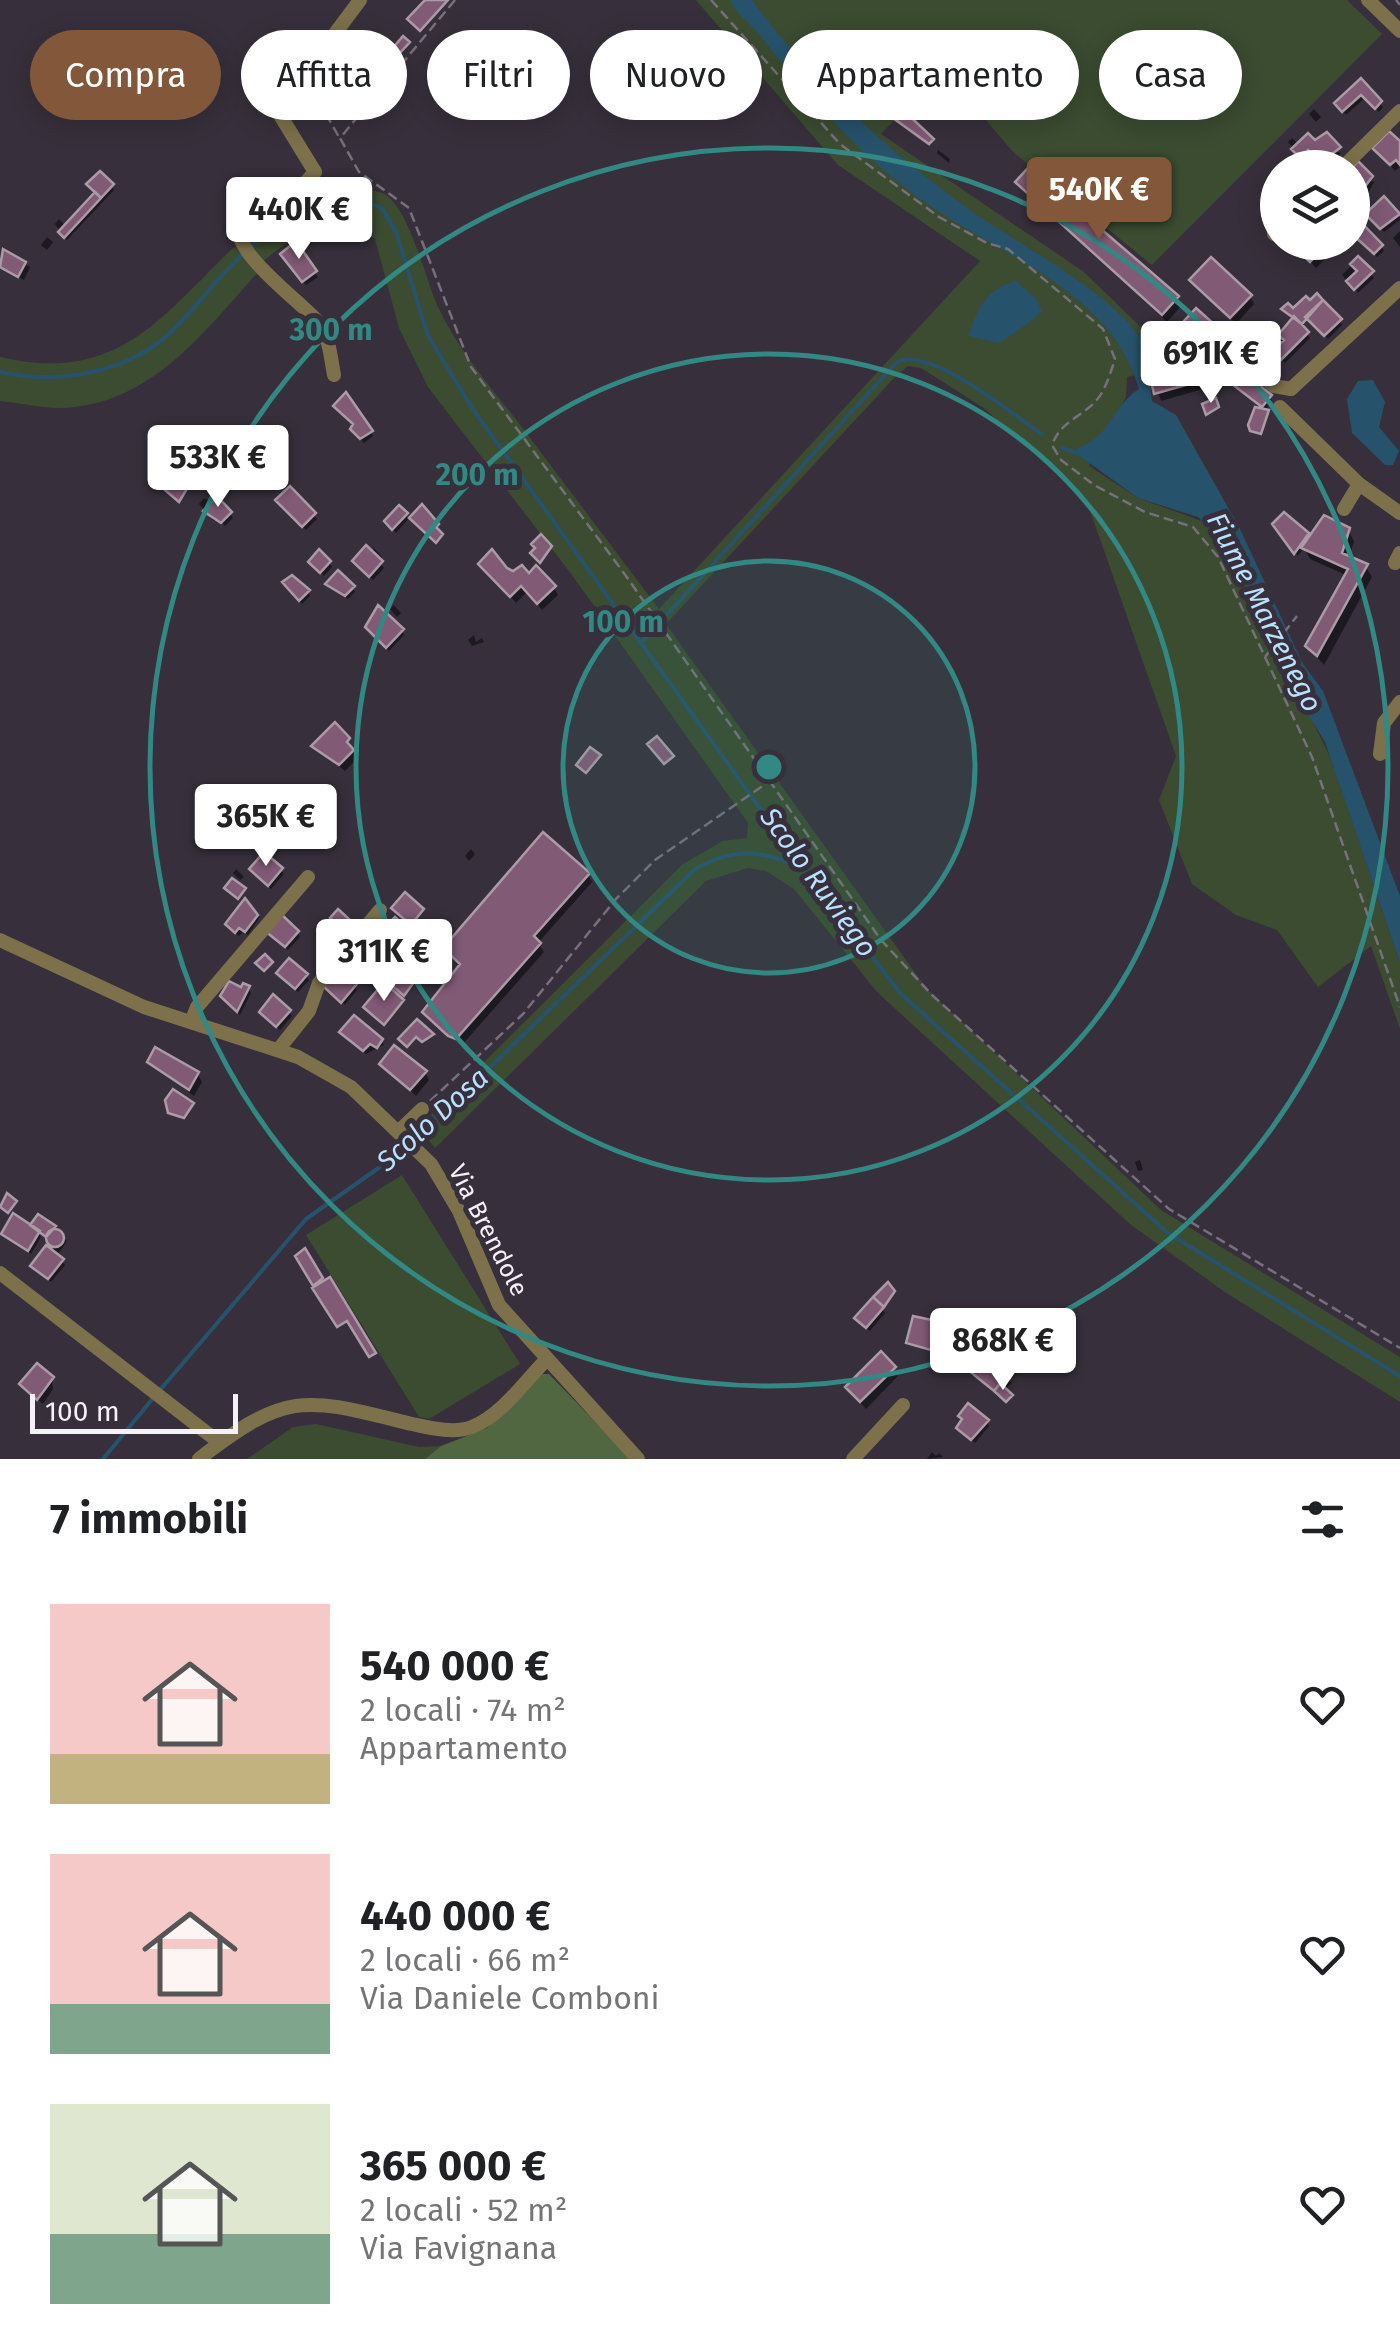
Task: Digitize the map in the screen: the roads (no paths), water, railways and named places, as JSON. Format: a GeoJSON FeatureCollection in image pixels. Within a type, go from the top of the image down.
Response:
{"type":"FeatureCollection","features":[{"type":"Feature","properties":{"kind":"street"},"geometry":{"type":"LineString","coordinates":[[334,375],[319,322],[288,298],[241,242],[238,218],[298,192],[315,172],[280,115],[302,78],[360,0]]}},
{"type":"Feature","properties":{"kind":"street"},"geometry":{"type":"LineString","coordinates":[[1368,0],[1397,22]]}},
{"type":"Feature","properties":{"kind":"street"},"geometry":{"type":"LineString","coordinates":[[1360,150],[1400,111]]}},
{"type":"Feature","properties":{"kind":"street"},"geometry":{"type":"LineString","coordinates":[[1245,361],[1274,386],[1294,388],[1400,288]]}},
{"type":"Feature","properties":{"kind":"street"},"geometry":{"type":"LineString","coordinates":[[1280,407],[1359,484],[1400,514]]}},
{"type":"Feature","properties":{"kind":"street"},"geometry":{"type":"LineString","coordinates":[[1344,509],[1359,484]]}},
{"type":"Feature","properties":{"kind":"street"},"geometry":{"type":"LineString","coordinates":[[1380,754],[1378,739],[1384,723],[1400,702]]}},
{"type":"Feature","properties":{"kind":"street"},"geometry":{"type":"LineString","coordinates":[[191,1022],[197,1007],[308,876]]}},
{"type":"Feature","properties":{"kind":"street"},"geometry":{"type":"LineString","coordinates":[[278,1050],[309,1010],[319,983],[380,910]]}},
{"type":"Feature","properties":{"kind":"street","name":"Via Brendole"},"geometry":{"type":"LineString","coordinates":[[0,940],[123,998],[278,1050],[351,1087],[408,1138],[459,1211],[499,1304],[638,1459]]}},
{"type":"Feature","properties":{"kind":"street"},"geometry":{"type":"LineString","coordinates":[[408,1138],[422,1109]]}},
{"type":"Feature","properties":{"kind":"street"},"geometry":{"type":"LineString","coordinates":[[0,1274],[220,1443]]}},
{"type":"Feature","properties":{"kind":"street"},"geometry":{"type":"LineString","coordinates":[[199,1459],[280,1406],[302,1403],[324,1402],[425,1427],[467,1429],[484,1422],[546,1360]]}},
{"type":"Feature","properties":{"kind":"street"},"geometry":{"type":"LineString","coordinates":[[853,1459],[903,1405]]}},
{"type":"Feature","properties":{"kind":"water"},"geometry":{"type":"Polygon","coordinates":[[[730,0],[752,0],[782,38],[782,62],[762,38],[762,30],[755,30],[730,0]]]}},
{"type":"Feature","properties":{"kind":"water","name":"Fiume Marzenego"},"geometry":{"type":"Polygon","coordinates":[[[833,120],[860,120],[966,207],[1086,286],[1128,322],[1142,341],[1149,362],[1152,401],[1176,415],[1239,527],[1303,664],[1323,691],[1400,896],[1400,963],[1325,742],[1296,695],[1273,637],[1222,541],[1198,517],[1138,498],[1077,454],[1077,449],[1098,436],[1139,389],[1126,356],[1082,303],[1024,262],[932,207],[861,149],[833,120]]]}},
{"type":"Feature","properties":{"kind":"water"},"geometry":{"type":"Polygon","coordinates":[[[1016,281],[1036,299],[1042,310],[1039,314],[999,343],[969,336],[985,301],[998,289],[1016,281]]]}},
{"type":"Feature","properties":{"kind":"water"},"geometry":{"type":"Polygon","coordinates":[[[1373,380],[1385,402],[1379,427],[1399,451],[1393,465],[1385,465],[1352,433],[1347,399],[1358,381],[1373,380]]]}},
{"type":"Feature","properties":{"kind":"waterway","name":"Scolo Ruviego"},"geometry":{"type":"LineString","coordinates":[[251,247],[295,217],[330,204],[365,203],[382,208],[396,232],[428,336],[472,408],[803,868],[901,994],[1168,1233],[1400,1376]]}},
{"type":"Feature","properties":{"kind":"waterway","name":"Scolo Ruviego"},"geometry":{"type":"LineString","coordinates":[[0,372],[70,376],[137,356],[175,328],[244,253]]}},
{"type":"Feature","properties":{"kind":"waterway"},"geometry":{"type":"LineString","coordinates":[[642,642],[897,362],[911,360],[949,372],[1042,434]]}},
{"type":"Feature","properties":{"kind":"waterway"},"geometry":{"type":"LineString","coordinates":[[1062,448],[1081,454]]}},
{"type":"Feature","properties":{"kind":"waterway","name":"Scolo Dosa"},"geometry":{"type":"LineString","coordinates":[[160,1390],[306,1219],[380,1167],[451,1105],[693,871],[720,858],[746,854],[773,857],[801,867]]}},
{"type":"Feature","properties":{"kind":"waterway","name":"Scolo Dosa"},"geometry":{"type":"LineString","coordinates":[[103,1459],[154,1397]]}}]}
